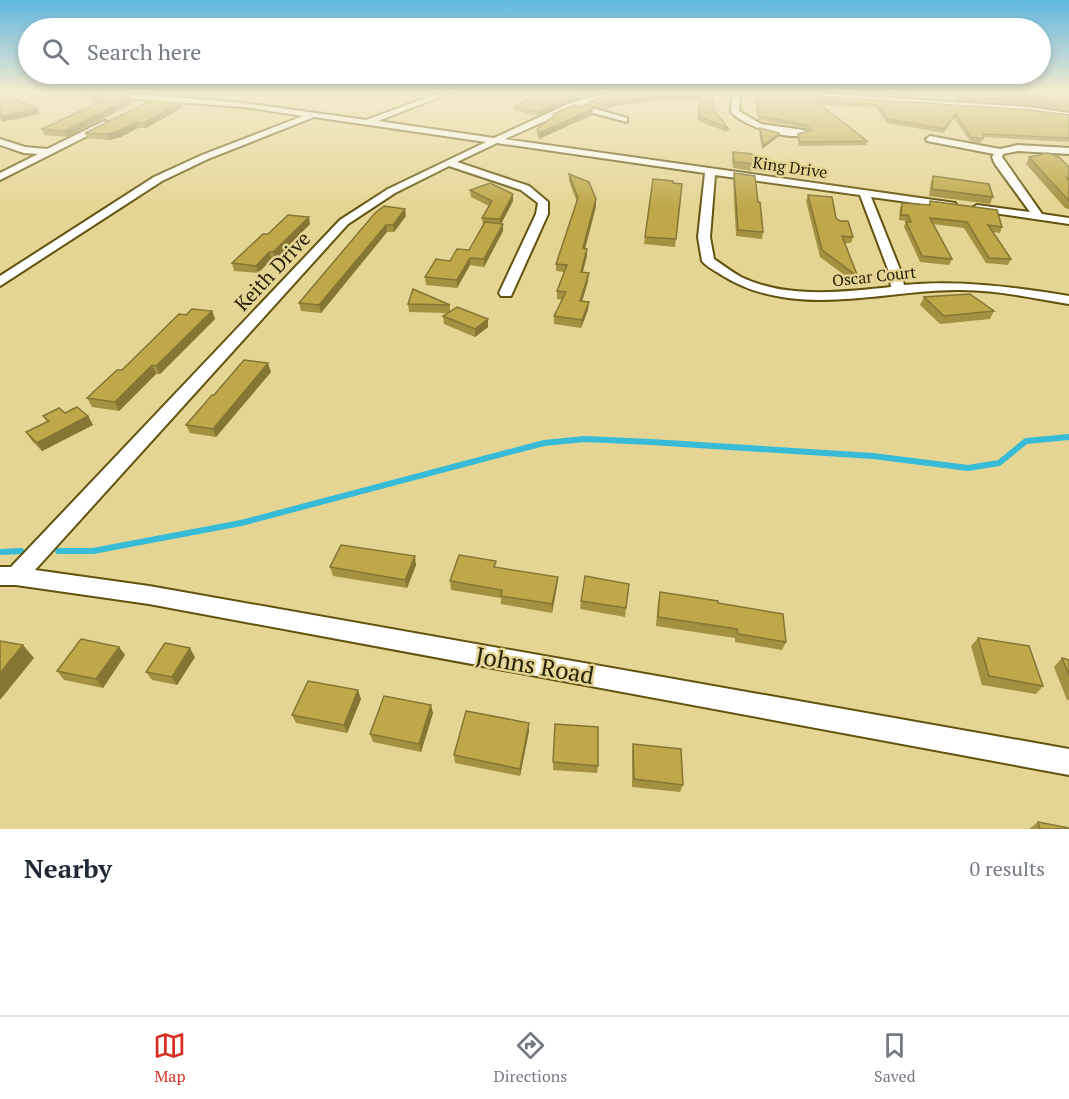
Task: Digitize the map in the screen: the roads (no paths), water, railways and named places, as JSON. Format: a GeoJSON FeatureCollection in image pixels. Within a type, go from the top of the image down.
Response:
{"type":"FeatureCollection","features":[{"type":"Feature","properties":{"kind":"street"},"geometry":{"type":"LineString","coordinates":[[0,177],[92,131]]}},
{"type":"Feature","properties":{"kind":"street"},"geometry":{"type":"LineString","coordinates":[[0,282],[158,179],[205,157],[275,131]]}},
{"type":"Feature","properties":{"kind":"street","name":"King Drive"},"geometry":{"type":"LineString","coordinates":[[430,131],[957,206]]}},
{"type":"Feature","properties":{"kind":"street","name":"Keith Drive"},"geometry":{"type":"LineString","coordinates":[[8,576],[344,222],[369,202],[514,131]]}},
{"type":"Feature","properties":{"kind":"street"},"geometry":{"type":"LineString","coordinates":[[787,131],[804,133]]}},
{"type":"Feature","properties":{"kind":"street"},"geometry":{"type":"LineString","coordinates":[[930,139],[1000,152],[1018,148],[1069,151]]}},
{"type":"Feature","properties":{"kind":"street"},"geometry":{"type":"LineString","coordinates":[[0,142],[24,150],[49,152]]}},
{"type":"Feature","properties":{"kind":"street"},"geometry":{"type":"LineString","coordinates":[[1000,152],[997,158],[1000,164],[1039,217]]}},
{"type":"Feature","properties":{"kind":"street"},"geometry":{"type":"LineString","coordinates":[[449,164],[525,188],[543,202],[542,214],[506,293]]}},
{"type":"Feature","properties":{"kind":"street","name":"Oscar Court"},"geometry":{"type":"LineString","coordinates":[[710,171],[704,237],[708,261],[736,280],[758,289],[831,298],[898,289],[956,286],[1015,291],[1069,300]]}},
{"type":"Feature","properties":{"kind":"street"},"geometry":{"type":"LineString","coordinates":[[864,192],[895,272],[898,289]]}},
{"type":"Feature","properties":{"kind":"street"},"geometry":{"type":"LineString","coordinates":[[969,207],[1069,221]]}},
{"type":"Feature","properties":{"kind":"street","name":"Johns Road"},"geometry":{"type":"LineString","coordinates":[[8,576],[149,595],[1069,762]]}},
{"type":"Feature","properties":{"kind":"waterway"},"geometry":{"type":"LineString","coordinates":[[58,551],[93,551],[241,523],[544,443],[585,439],[651,442],[873,456],[968,468],[999,463],[1026,441],[1069,437]]}},
{"type":"Feature","properties":{"kind":"waterway"},"geometry":{"type":"LineString","coordinates":[[0,552],[21,551]]}}]}
